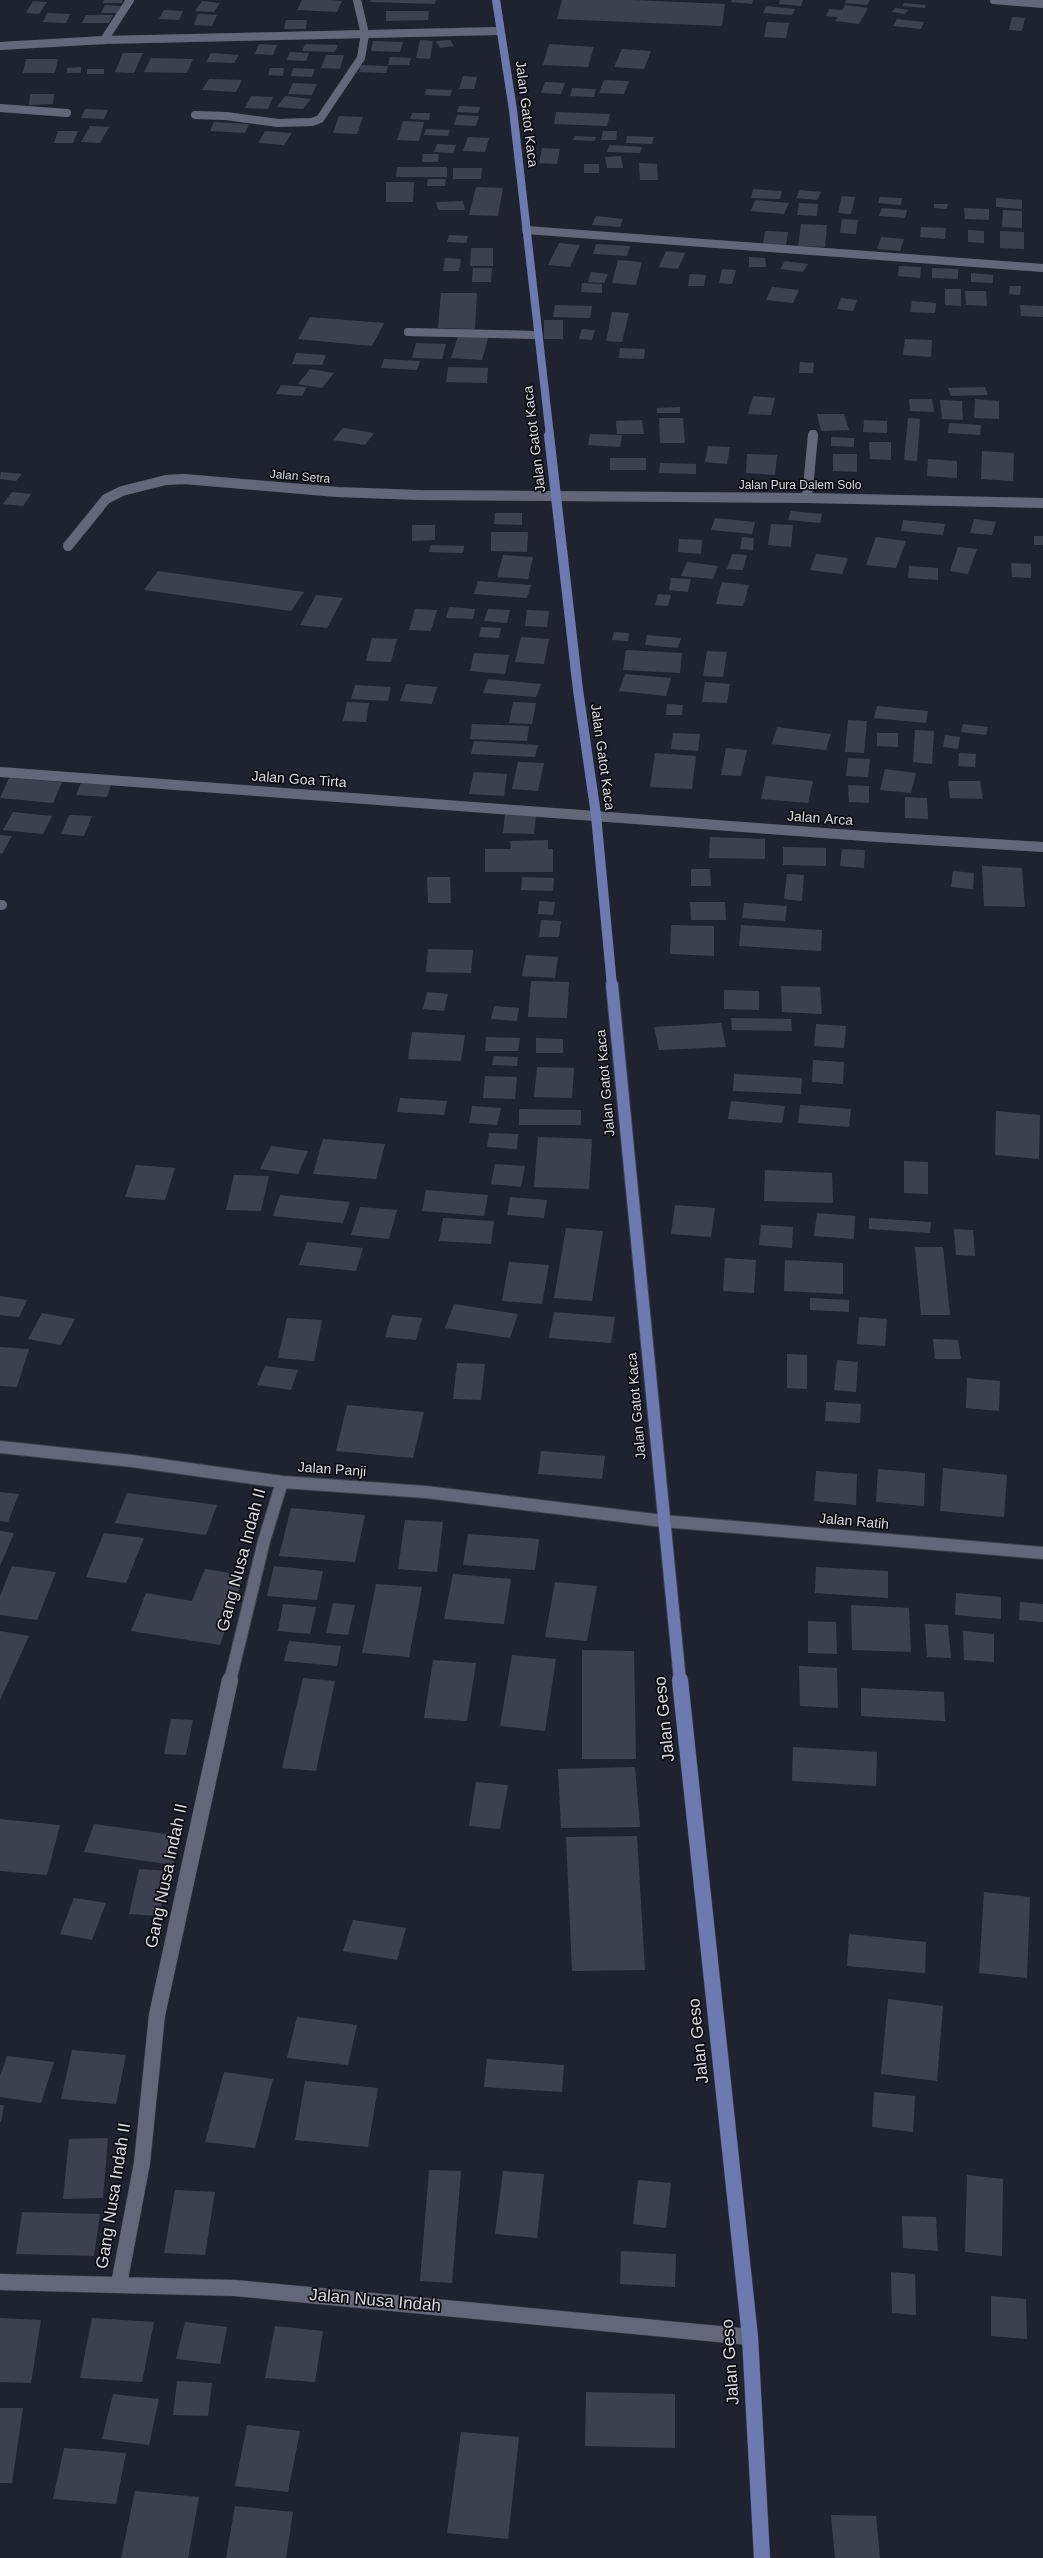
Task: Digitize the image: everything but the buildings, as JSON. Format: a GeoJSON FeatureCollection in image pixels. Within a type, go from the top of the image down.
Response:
{"type":"FeatureCollection","features":[{"type":"Feature","properties":{"kind":"main road","name":"Jalan Gatot Kaca"},"geometry":{"type":"LineString","coordinates":[[496,0],[499,31],[513,110],[578,690],[596,815],[662,1521]]}},
{"type":"Feature","properties":{"kind":"main road","name":"Jalan Geso"},"geometry":{"type":"LineString","coordinates":[[662,1521],[750,2337],[762,2558]]}},
{"type":"Feature","properties":{"kind":"street"},"geometry":{"type":"LineString","coordinates":[[104,40],[130,0]]}},
{"type":"Feature","properties":{"kind":"street"},"geometry":{"type":"LineString","coordinates":[[195,115],[226,116],[278,123],[312,122],[320,119],[355,70],[361,58],[365,34],[357,0]]}},
{"type":"Feature","properties":{"kind":"street"},"geometry":{"type":"LineString","coordinates":[[994,0],[1043,4]]}},
{"type":"Feature","properties":{"kind":"street"},"geometry":{"type":"LineString","coordinates":[[0,46],[104,40],[499,31]]}},
{"type":"Feature","properties":{"kind":"street"},"geometry":{"type":"LineString","coordinates":[[0,108],[67,113]]}},
{"type":"Feature","properties":{"kind":"street"},"geometry":{"type":"LineString","coordinates":[[526,230],[1043,268]]}},
{"type":"Feature","properties":{"kind":"street"},"geometry":{"type":"LineString","coordinates":[[408,332],[538,335]]}},
{"type":"Feature","properties":{"kind":"street"},"geometry":{"type":"LineString","coordinates":[[807,498],[813,434]]}},
{"type":"Feature","properties":{"kind":"street","name":"Jalan Setra"},"geometry":{"type":"LineString","coordinates":[[68,546],[106,499],[122,491],[166,480],[184,479],[337,492],[557,498]]}},
{"type":"Feature","properties":{"kind":"street","name":"Jalan Pura Dalem Solo"},"geometry":{"type":"LineString","coordinates":[[557,498],[807,498],[1043,503]]}},
{"type":"Feature","properties":{"kind":"street","name":"Jalan Goa Tirta"},"geometry":{"type":"LineString","coordinates":[[0,772],[596,815]]}},
{"type":"Feature","properties":{"kind":"street","name":"Jalan Arca"},"geometry":{"type":"LineString","coordinates":[[596,815],[878,837],[1043,847]]}},
{"type":"Feature","properties":{"kind":"street","name":"Jalan Panji"},"geometry":{"type":"LineString","coordinates":[[0,1447],[132,1461],[282,1482],[426,1492],[662,1521]]}},
{"type":"Feature","properties":{"kind":"street","name":"Gang Nusa Indah II"},"geometry":{"type":"LineString","coordinates":[[119,2284],[142,2163],[157,2015],[221,1719],[264,1541],[282,1482]]}},
{"type":"Feature","properties":{"kind":"street","name":"Jalan Ratih"},"geometry":{"type":"LineString","coordinates":[[662,1521],[1043,1553]]}},
{"type":"Feature","properties":{"kind":"street","name":"Jalan Nusa Indah"},"geometry":{"type":"LineString","coordinates":[[0,2282],[235,2288],[750,2337]]}}]}
